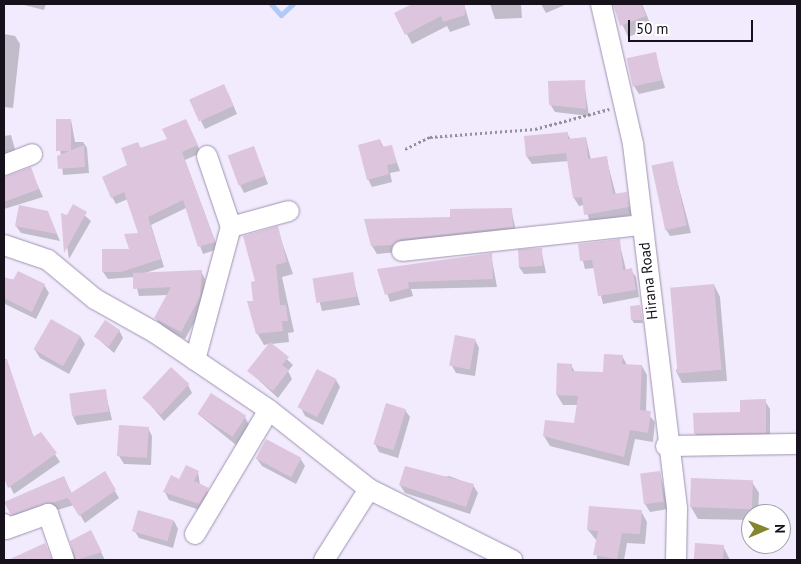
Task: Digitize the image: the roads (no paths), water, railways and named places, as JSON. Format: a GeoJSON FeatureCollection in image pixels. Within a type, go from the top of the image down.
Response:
{"type":"FeatureCollection","features":[{"type":"Feature","properties":{"kind":"street","name":"Hirana Road"},"geometry":{"type":"LineString","coordinates":[[601,4],[624,105],[642,225],[666,446],[677,509],[676,560]]}},
{"type":"Feature","properties":{"kind":"street"},"geometry":{"type":"LineString","coordinates":[[4,165],[32,154]]}},
{"type":"Feature","properties":{"kind":"street"},"geometry":{"type":"LineString","coordinates":[[195,360],[231,227],[207,156]]}},
{"type":"Feature","properties":{"kind":"street"},"geometry":{"type":"LineString","coordinates":[[231,227],[289,211]]}},
{"type":"Feature","properties":{"kind":"street"},"geometry":{"type":"LineString","coordinates":[[402,251],[642,225]]}},
{"type":"Feature","properties":{"kind":"street"},"geometry":{"type":"LineString","coordinates":[[4,245],[48,260],[95,299],[195,360],[269,410],[369,489],[512,560]]}},
{"type":"Feature","properties":{"kind":"street"},"geometry":{"type":"LineString","coordinates":[[195,534],[269,410]]}},
{"type":"Feature","properties":{"kind":"street"},"geometry":{"type":"LineString","coordinates":[[666,446],[797,444]]}},
{"type":"Feature","properties":{"kind":"street"},"geometry":{"type":"LineString","coordinates":[[324,560],[369,489]]}},
{"type":"Feature","properties":{"kind":"street"},"geometry":{"type":"LineString","coordinates":[[4,524],[6,529],[48,514],[64,560]]}},
{"type":"Feature","properties":{"kind":"waterway"},"geometry":{"type":"LineString","coordinates":[[271,4],[281,15],[293,4]]}}]}
